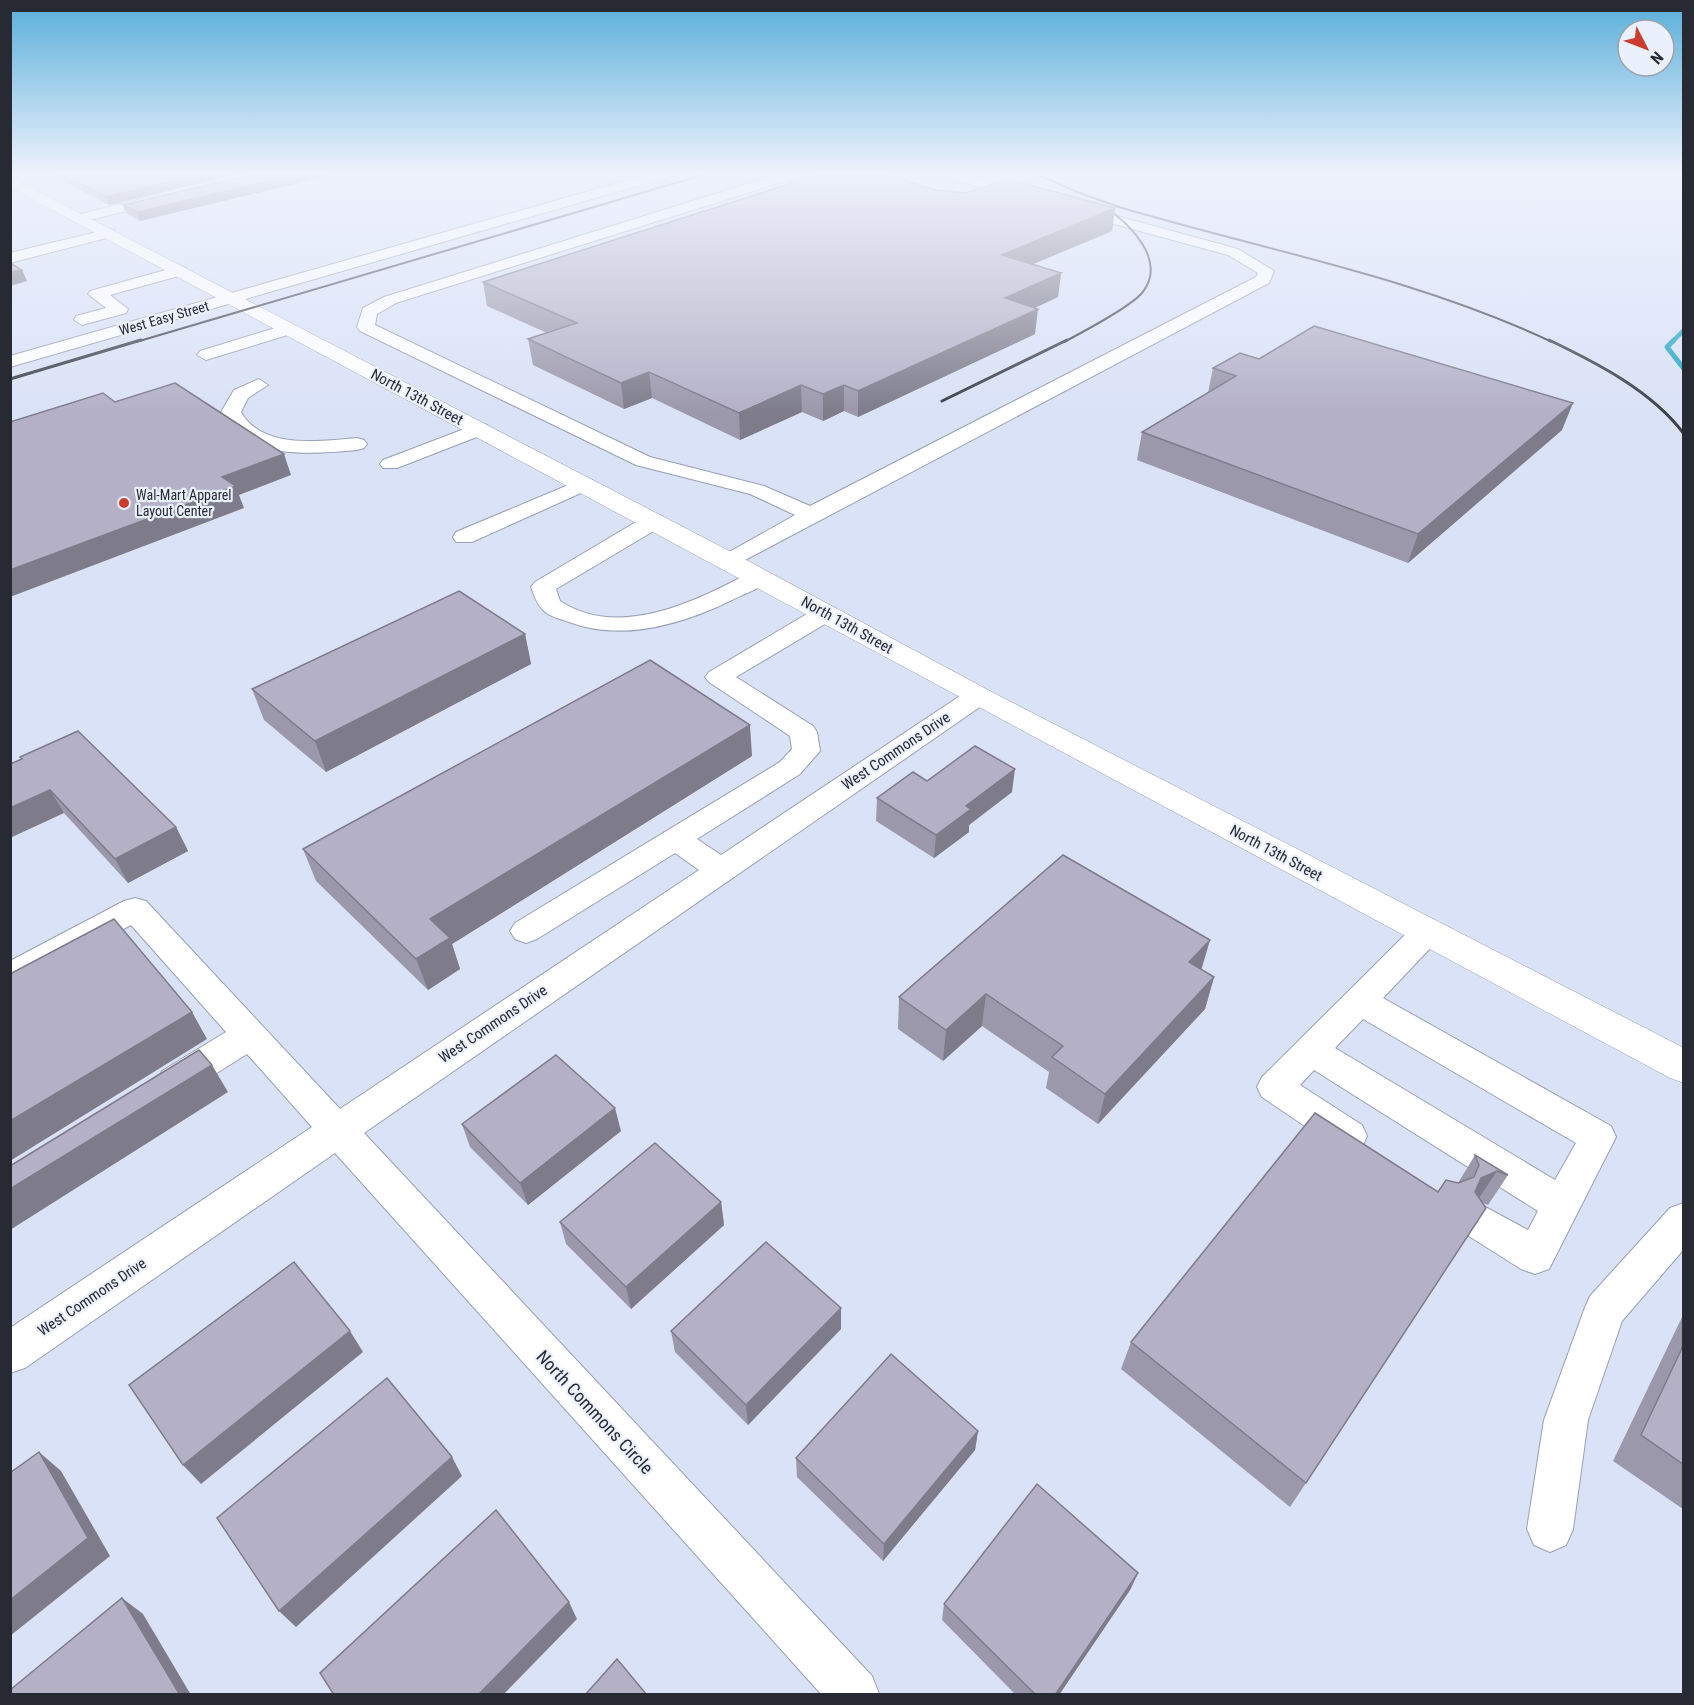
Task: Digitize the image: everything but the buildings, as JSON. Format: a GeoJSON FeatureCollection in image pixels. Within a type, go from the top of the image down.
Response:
{"type":"FeatureCollection","features":[{"type":"Feature","properties":{"kind":"main road","name":"North 13th Street"},"geometry":{"type":"LineString","coordinates":[[147,254],[730,561],[978,696],[1683,1067]]}},
{"type":"Feature","properties":{"kind":"street"},"geometry":{"type":"LineString","coordinates":[[10,258],[28,254]]}},
{"type":"Feature","properties":{"kind":"street","name":"West Easy Street"},"geometry":{"type":"LineString","coordinates":[[10,362],[386,254]]}},
{"type":"Feature","properties":{"kind":"street"},"geometry":{"type":"LineString","coordinates":[[539,254],[390,300],[369,312],[366,327],[644,461],[757,490],[812,515]]}},
{"type":"Feature","properties":{"kind":"street"},"geometry":{"type":"LineString","coordinates":[[730,561],[812,515],[1263,280],[1266,271],[1236,254]]}},
{"type":"Feature","properties":{"kind":"street"},"geometry":{"type":"LineString","coordinates":[[64,325],[120,309],[96,294],[180,271]]}},
{"type":"Feature","properties":{"kind":"street"},"geometry":{"type":"LineString","coordinates":[[206,355],[288,329]]}},
{"type":"Feature","properties":{"kind":"street"},"geometry":{"type":"LineString","coordinates":[[30,335],[54,350]]}},
{"type":"Feature","properties":{"kind":"street"},"geometry":{"type":"LineString","coordinates":[[259,385],[241,394],[231,412],[234,423],[245,432],[268,442],[293,446],[321,447],[357,444]]}},
{"type":"Feature","properties":{"kind":"street"},"geometry":{"type":"LineString","coordinates":[[390,464],[480,429]]}},
{"type":"Feature","properties":{"kind":"street"},"geometry":{"type":"LineString","coordinates":[[464,537],[585,484]]}},
{"type":"Feature","properties":{"kind":"street"},"geometry":{"type":"LineString","coordinates":[[654,521],[543,587],[551,605],[582,621],[615,626],[674,613],[724,597],[759,577]]}},
{"type":"Feature","properties":{"kind":"street"},"geometry":{"type":"LineString","coordinates":[[526,931],[790,768],[806,751],[803,732],[718,677],[826,613]]}},
{"type":"Feature","properties":{"kind":"street","name":"West Commons Drive"},"geometry":{"type":"LineString","coordinates":[[10,1353],[978,696]]}},
{"type":"Feature","properties":{"kind":"street"},"geometry":{"type":"LineString","coordinates":[[676,839],[720,870]]}},
{"type":"Feature","properties":{"kind":"street","name":"North Commons Circle"},"geometry":{"type":"LineString","coordinates":[[10,976],[135,909],[854,1695]]}},
{"type":"Feature","properties":{"kind":"street"},"geometry":{"type":"LineString","coordinates":[[1381,1157],[1275,1087],[1427,932]]}},
{"type":"Feature","properties":{"kind":"street"},"geometry":{"type":"LineString","coordinates":[[1361,1001],[1598,1137],[1535,1256],[1478,1221]]}},
{"type":"Feature","properties":{"kind":"street"},"geometry":{"type":"LineString","coordinates":[[150,1097],[249,1035]]}},
{"type":"Feature","properties":{"kind":"street"},"geometry":{"type":"LineString","coordinates":[[1311,1051],[1562,1204]]}},
{"type":"Feature","properties":{"kind":"street"},"geometry":{"type":"LineString","coordinates":[[1550,1529],[1566,1420],[1605,1310],[1683,1220]]}},
{"type":"Feature","properties":{"kind":"waterway"},"geometry":{"type":"LineString","coordinates":[[1684,330],[1667,347],[1684,369]]}},
{"type":"Feature","properties":{"kind":"railway"},"geometry":{"type":"LineString","coordinates":[[136,342],[436,254]]}},
{"type":"Feature","properties":{"kind":"railway"},"geometry":{"type":"LineString","coordinates":[[1064,342],[1128,305],[1142,293],[1149,281],[1151,268],[1147,254]]}},
{"type":"Feature","properties":{"kind":"railway"},"geometry":{"type":"LineString","coordinates":[[1292,254],[1447,300],[1500,319],[1552,342]]}},
{"type":"Feature","properties":{"kind":"railway"},"geometry":{"type":"LineString","coordinates":[[10,379],[141,340]]}},
{"type":"Feature","properties":{"kind":"railway"},"geometry":{"type":"LineString","coordinates":[[942,401],[1067,340]]}},
{"type":"Feature","properties":{"kind":"railway"},"geometry":{"type":"LineString","coordinates":[[1549,340],[1586,358],[1640,391],[1656,404],[1684,434]]}},
{"type":"Feature","properties":{"kind":"place","name":"Wal-Mart Apparel Layout Center"},"geometry":{"type":"Point","coordinates":[124,503]}}]}
